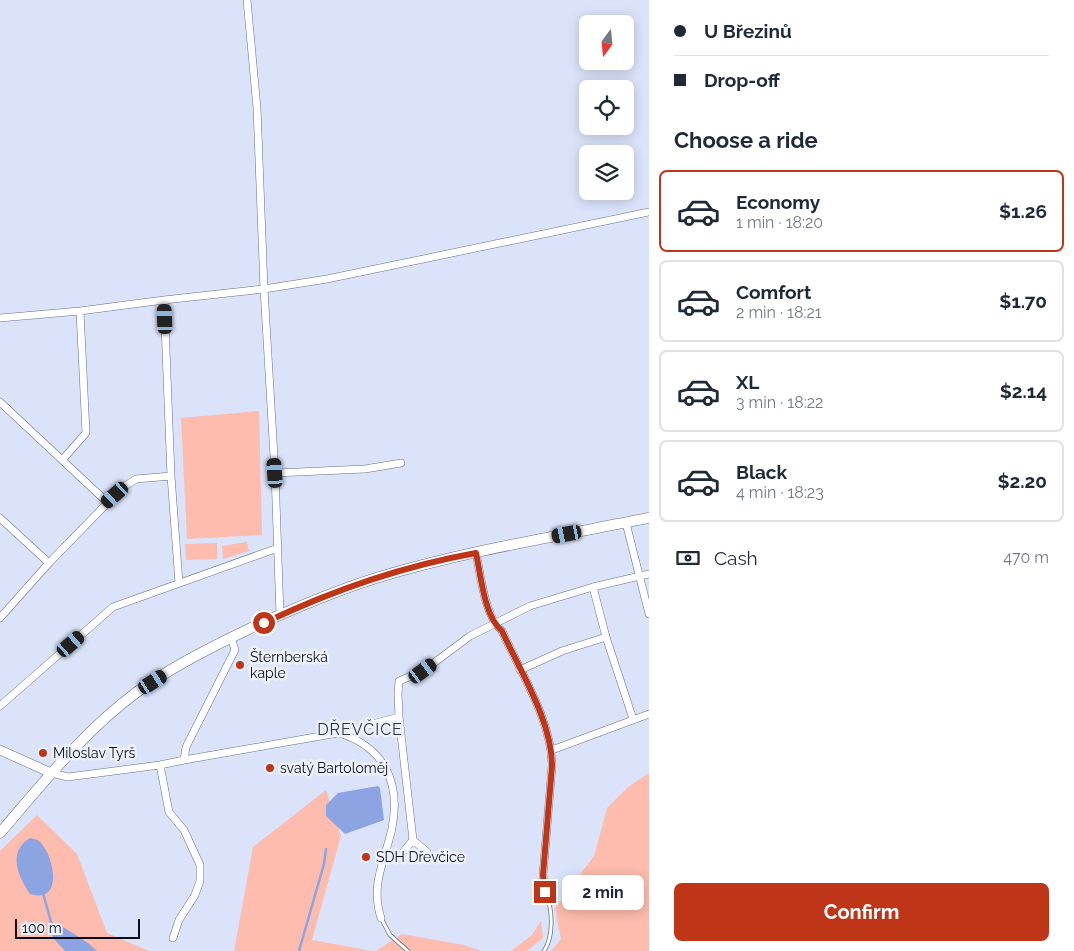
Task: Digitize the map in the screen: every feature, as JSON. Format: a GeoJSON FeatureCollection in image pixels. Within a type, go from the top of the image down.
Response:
{"type":"FeatureCollection","features":[{"type":"Feature","properties":{"kind":"main road"},"geometry":{"type":"LineString","coordinates":[[0,832],[51,773],[99,725],[138,692],[185,662],[231,638],[280,615],[377,578],[476,553],[649,518]]}},
{"type":"Feature","properties":{"kind":"street"},"geometry":{"type":"LineString","coordinates":[[247,0],[257,108],[280,615]]}},
{"type":"Feature","properties":{"kind":"street"},"geometry":{"type":"LineString","coordinates":[[0,318],[80,311],[264,289],[328,279],[649,212]]}},
{"type":"Feature","properties":{"kind":"street"},"geometry":{"type":"LineString","coordinates":[[164,300],[171,476],[179,583]]}},
{"type":"Feature","properties":{"kind":"street"},"geometry":{"type":"LineString","coordinates":[[63,459],[86,433],[80,311]]}},
{"type":"Feature","properties":{"kind":"street"},"geometry":{"type":"LineString","coordinates":[[0,402],[107,502]]}},
{"type":"Feature","properties":{"kind":"street"},"geometry":{"type":"LineString","coordinates":[[275,473],[366,469],[401,463]]}},
{"type":"Feature","properties":{"kind":"street"},"geometry":{"type":"LineString","coordinates":[[0,618],[49,563],[122,488],[136,480],[171,476]]}},
{"type":"Feature","properties":{"kind":"street"},"geometry":{"type":"LineString","coordinates":[[0,518],[49,563]]}},
{"type":"Feature","properties":{"kind":"street"},"geometry":{"type":"LineString","coordinates":[[626,523],[649,614]]}},
{"type":"Feature","properties":{"kind":"street"},"geometry":{"type":"LineString","coordinates":[[0,706],[113,607],[278,548]]}},
{"type":"Feature","properties":{"kind":"street"},"geometry":{"type":"LineString","coordinates":[[476,553],[494,624],[502,631],[538,705],[552,750],[543,875],[545,892]]}},
{"type":"Feature","properties":{"kind":"street"},"geometry":{"type":"LineString","coordinates":[[404,851],[412,840],[399,717],[399,681],[423,671],[470,636],[530,606],[593,587],[649,574]]}},
{"type":"Feature","properties":{"kind":"street"},"geometry":{"type":"LineString","coordinates":[[593,587],[606,637],[633,719]]}},
{"type":"Feature","properties":{"kind":"street"},"geometry":{"type":"LineString","coordinates":[[520,670],[562,650],[606,637]]}},
{"type":"Feature","properties":{"kind":"street"},"geometry":{"type":"LineString","coordinates":[[184,760],[186,747],[236,650],[231,638]]}},
{"type":"Feature","properties":{"kind":"street"},"geometry":{"type":"LineString","coordinates":[[552,750],[649,714]]}},
{"type":"Feature","properties":{"kind":"street"},"geometry":{"type":"LineString","coordinates":[[0,750],[69,781],[338,733],[399,717]]}},
{"type":"Feature","properties":{"kind":"street"},"geometry":{"type":"LineString","coordinates":[[338,733],[351,737],[375,753],[386,767],[392,786],[394,816],[377,884],[376,897],[381,918]]}},
{"type":"Feature","properties":{"kind":"street"},"geometry":{"type":"LineString","coordinates":[[160,765],[169,812],[184,830],[200,865],[200,880],[196,895],[179,920],[173,938]]}},
{"type":"Feature","properties":{"kind":"street"},"geometry":{"type":"LineString","coordinates":[[412,840],[427,852]]}},
{"type":"Feature","properties":{"kind":"lane"},"geometry":{"type":"LineString","coordinates":[[544,951],[549,943],[551,917],[545,892]]}},
{"type":"Feature","properties":{"kind":"lane"},"geometry":{"type":"LineString","coordinates":[[381,918],[390,935],[408,951]]}},
{"type":"Feature","properties":{"kind":"shaded area"},"geometry":{"type":"Polygon","coordinates":[[[259,411],[262,535],[187,539],[181,418],[259,411]]]}},
{"type":"Feature","properties":{"kind":"shaded area"},"geometry":{"type":"Polygon","coordinates":[[[247,542],[249,551],[223,559],[222,546],[247,542]]]}},
{"type":"Feature","properties":{"kind":"shaded area"},"geometry":{"type":"Polygon","coordinates":[[[217,543],[217,559],[186,560],[185,544],[217,543]]]}},
{"type":"Feature","properties":{"kind":"shaded area"},"geometry":{"type":"Polygon","coordinates":[[[649,773],[649,951],[551,951],[561,939],[555,908],[594,856],[607,808],[628,787],[649,773]]]}},
{"type":"Feature","properties":{"kind":"shaded area"},"geometry":{"type":"Polygon","coordinates":[[[326,790],[341,836],[312,940],[372,951],[234,951],[253,847],[326,790]]]}},
{"type":"Feature","properties":{"kind":"shaded area"},"geometry":{"type":"Polygon","coordinates":[[[37,815],[77,854],[107,933],[149,951],[0,951],[0,851],[37,815]]]}},
{"type":"Feature","properties":{"kind":"shaded area"},"geometry":{"type":"Polygon","coordinates":[[[541,921],[543,938],[527,951],[511,951],[532,935],[541,921]]]}},
{"type":"Feature","properties":{"kind":"shaded area"},"geometry":{"type":"Polygon","coordinates":[[[402,934],[464,945],[481,951],[376,951],[402,934]]]}},
{"type":"Feature","properties":{"kind":"water"},"geometry":{"type":"Polygon","coordinates":[[[378,786],[380,788],[384,820],[345,834],[326,816],[326,805],[338,793],[378,786]]]}},
{"type":"Feature","properties":{"kind":"water"},"geometry":{"type":"Polygon","coordinates":[[[30,838],[41,843],[50,858],[52,868],[52,886],[48,892],[41,895],[30,894],[22,880],[17,864],[19,850],[30,838]]]}},
{"type":"Feature","properties":{"kind":"water"},"geometry":{"type":"Polygon","coordinates":[[[57,923],[97,951],[65,951],[54,939],[50,931],[53,925],[57,923]]]}},
{"type":"Feature","properties":{"kind":"waterway"},"geometry":{"type":"LineString","coordinates":[[299,951],[324,864],[326,849]]}},
{"type":"Feature","properties":{"kind":"waterway"},"geometry":{"type":"LineString","coordinates":[[43,893],[51,922],[55,927]]}},
{"type":"Feature","properties":{"kind":"place","name":"Šternberská kaple"},"geometry":{"type":"Point","coordinates":[240,665]}},
{"type":"Feature","properties":{"kind":"place","name":"Miloslav Tyrš"},"geometry":{"type":"Point","coordinates":[43,753]}},
{"type":"Feature","properties":{"kind":"place","name":"svatý Bartoloměj"},"geometry":{"type":"Point","coordinates":[270,768]}},
{"type":"Feature","properties":{"kind":"place","name":"SDH Dřevčice"},"geometry":{"type":"Point","coordinates":[366,857]}},
{"type":"Feature","properties":{"kind":"district","name":"DŘEVČICE"},"geometry":{"type":"Point","coordinates":[360,729]}},
{"type":"Feature","properties":{"kind":"route"},"geometry":{"type":"LineString","coordinates":[[264,623],[280,615],[377,578],[476,553],[494,624],[502,631],[538,705],[552,750],[543,875],[545,892]]}}]}
